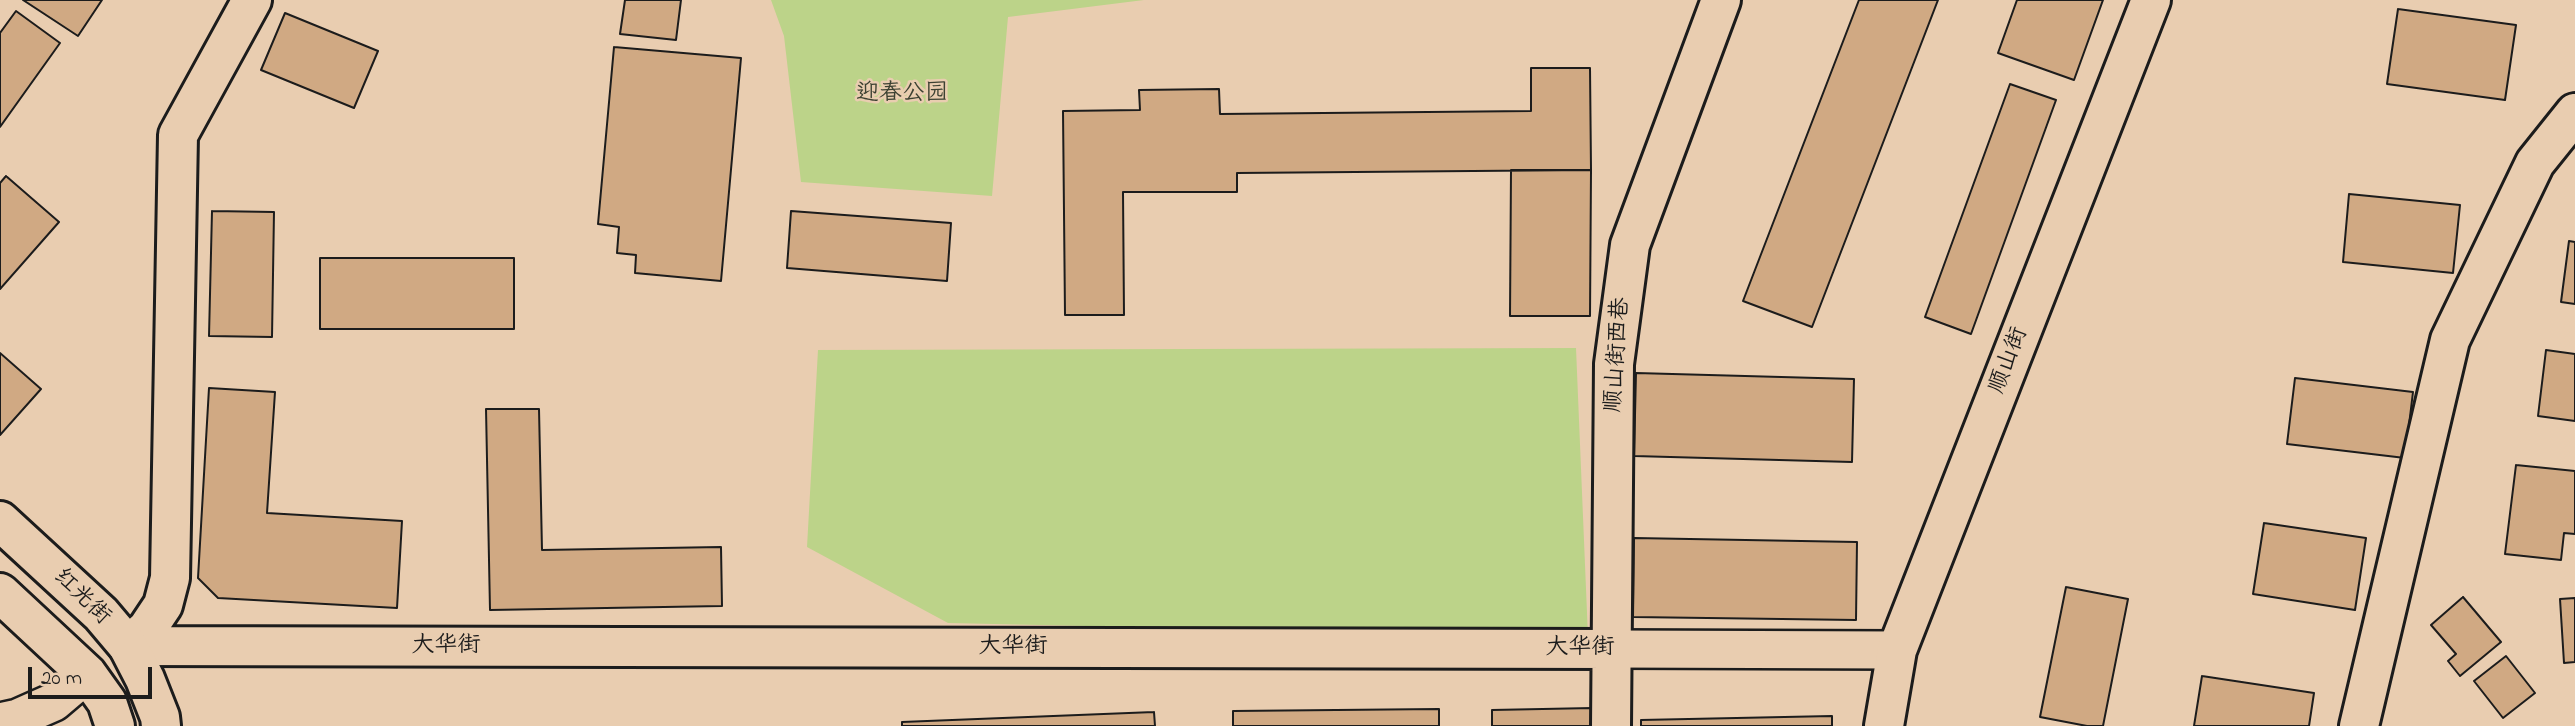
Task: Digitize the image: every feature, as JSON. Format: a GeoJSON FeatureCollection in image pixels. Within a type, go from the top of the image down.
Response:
{"type":"FeatureCollection","features":[{"type":"Feature","properties":{"kind":"street"},"geometry":{"type":"LineString","coordinates":[[128,646],[147,629],[163,605],[170,578],[178,135],[252,0]]}},
{"type":"Feature","properties":{"kind":"street","name":"顺山街西巷"},"geometry":{"type":"LineString","coordinates":[[1611,726],[1614,364],[1630,246],[1721,0]]}},
{"type":"Feature","properties":{"kind":"street","name":"顺山街"},"geometry":{"type":"LineString","coordinates":[[1884,726],[1897,650],[2151,0]]}},
{"type":"Feature","properties":{"kind":"street"},"geometry":{"type":"LineString","coordinates":[[2359,726],[2450,340],[2535,163],[2575,113]]}},
{"type":"Feature","properties":{"kind":"street","name":"红光街"},"geometry":{"type":"LineString","coordinates":[[0,521],[101,614],[128,646],[145,679],[160,716],[161,726]]}},
{"type":"Feature","properties":{"kind":"street"},"geometry":{"type":"LineString","coordinates":[[0,593],[87,674],[107,702],[116,726]]}},
{"type":"Feature","properties":{"kind":"street","name":"大华街"},"geometry":{"type":"LineString","coordinates":[[128,646],[1897,650]]}},
{"type":"Feature","properties":{"kind":"street"},"geometry":{"type":"LineString","coordinates":[[0,722],[18,718],[54,702],[87,674]]}},
{"type":"Feature","properties":{"kind":"green space","name":"迎春公园"},"geometry":{"type":"Polygon","coordinates":[[[771,0],[1144,0],[1008,17],[992,196],[801,182],[784,36],[771,0]]]}},
{"type":"Feature","properties":{"kind":"green space"},"geometry":{"type":"Polygon","coordinates":[[[1576,348],[1588,637],[948,623],[807,547],[818,350],[1576,348]]]}},
{"type":"Feature","properties":{"kind":"building"},"geometry":{"type":"Polygon","coordinates":[[[23,0],[102,0],[78,36],[23,0]]]}},
{"type":"Feature","properties":{"kind":"building"},"geometry":{"type":"Polygon","coordinates":[[[625,0],[681,0],[676,40],[620,34],[625,0]]]}},
{"type":"Feature","properties":{"kind":"building"},"geometry":{"type":"Polygon","coordinates":[[[1859,0],[1938,0],[1812,327],[1743,301],[1859,0]]]}},
{"type":"Feature","properties":{"kind":"building"},"geometry":{"type":"Polygon","coordinates":[[[2017,0],[2103,0],[2074,80],[1998,53],[2017,0]]]}},
{"type":"Feature","properties":{"kind":"building"},"geometry":{"type":"Polygon","coordinates":[[[2398,9],[2516,25],[2505,100],[2387,84],[2398,9]]]}},
{"type":"Feature","properties":{"kind":"building"},"geometry":{"type":"Polygon","coordinates":[[[16,11],[60,43],[0,127],[0,33],[16,11]]]}},
{"type":"Feature","properties":{"kind":"building"},"geometry":{"type":"Polygon","coordinates":[[[285,13],[378,51],[354,108],[261,70],[285,13]]]}},
{"type":"Feature","properties":{"kind":"building"},"geometry":{"type":"Polygon","coordinates":[[[614,47],[741,58],[721,281],[635,273],[636,255],[617,253],[619,227],[598,224],[614,47]]]}},
{"type":"Feature","properties":{"kind":"building"},"geometry":{"type":"Polygon","coordinates":[[[1531,68],[1590,68],[1591,170],[1237,173],[1237,192],[1123,192],[1124,315],[1065,315],[1063,111],[1140,110],[1139,90],[1219,89],[1220,114],[1531,111],[1531,68]]]}},
{"type":"Feature","properties":{"kind":"building"},"geometry":{"type":"Polygon","coordinates":[[[2010,84],[2056,100],[1971,334],[1925,317],[2010,84]]]}},
{"type":"Feature","properties":{"kind":"building"},"geometry":{"type":"Polygon","coordinates":[[[1511,170],[1591,170],[1590,316],[1510,316],[1511,170]]]}},
{"type":"Feature","properties":{"kind":"building"},"geometry":{"type":"Polygon","coordinates":[[[6,176],[59,222],[0,289],[0,183],[6,176]]]}},
{"type":"Feature","properties":{"kind":"building"},"geometry":{"type":"Polygon","coordinates":[[[2349,194],[2460,205],[2453,273],[2343,262],[2349,194]]]}},
{"type":"Feature","properties":{"kind":"building"},"geometry":{"type":"Polygon","coordinates":[[[212,211],[274,212],[272,337],[209,336],[212,211]]]}},
{"type":"Feature","properties":{"kind":"building"},"geometry":{"type":"Polygon","coordinates":[[[791,211],[951,223],[947,281],[787,268],[791,211]]]}},
{"type":"Feature","properties":{"kind":"building"},"geometry":{"type":"Polygon","coordinates":[[[2569,241],[2575,242],[2575,304],[2561,302],[2569,241]]]}},
{"type":"Feature","properties":{"kind":"building"},"geometry":{"type":"Polygon","coordinates":[[[320,258],[514,258],[514,329],[320,329],[320,258]]]}},
{"type":"Feature","properties":{"kind":"building"},"geometry":{"type":"Polygon","coordinates":[[[2546,350],[2575,354],[2575,421],[2538,416],[2546,350]]]}},
{"type":"Feature","properties":{"kind":"building"},"geometry":{"type":"Polygon","coordinates":[[[0,353],[41,389],[0,435],[0,353]]]}},
{"type":"Feature","properties":{"kind":"building"},"geometry":{"type":"Polygon","coordinates":[[[1636,373],[1854,379],[1852,462],[1634,456],[1636,373]]]}},
{"type":"Feature","properties":{"kind":"building"},"geometry":{"type":"Polygon","coordinates":[[[2295,378],[2413,392],[2405,458],[2287,444],[2295,378]]]}},
{"type":"Feature","properties":{"kind":"building"},"geometry":{"type":"Polygon","coordinates":[[[209,388],[275,392],[267,513],[402,521],[397,608],[218,598],[198,578],[209,388]]]}},
{"type":"Feature","properties":{"kind":"building"},"geometry":{"type":"Polygon","coordinates":[[[486,409],[539,409],[542,550],[721,547],[722,606],[490,610],[486,409]]]}},
{"type":"Feature","properties":{"kind":"building"},"geometry":{"type":"Polygon","coordinates":[[[2516,465],[2575,471],[2575,534],[2564,533],[2561,560],[2505,554],[2516,465]]]}},
{"type":"Feature","properties":{"kind":"building"},"geometry":{"type":"Polygon","coordinates":[[[2264,523],[2366,538],[2355,610],[2253,594],[2264,523]]]}},
{"type":"Feature","properties":{"kind":"building"},"geometry":{"type":"Polygon","coordinates":[[[1634,538],[1857,542],[1856,620],[1633,617],[1634,538]]]}},
{"type":"Feature","properties":{"kind":"building"},"geometry":{"type":"Polygon","coordinates":[[[2066,587],[2128,599],[2103,726],[2087,726],[2040,717],[2066,587]]]}},
{"type":"Feature","properties":{"kind":"building"},"geometry":{"type":"Polygon","coordinates":[[[2463,597],[2501,642],[2460,676],[2448,661],[2456,654],[2431,625],[2463,597]]]}},
{"type":"Feature","properties":{"kind":"building"},"geometry":{"type":"Polygon","coordinates":[[[2575,598],[2575,662],[2564,663],[2560,599],[2575,598]]]}},
{"type":"Feature","properties":{"kind":"building"},"geometry":{"type":"Polygon","coordinates":[[[2506,656],[2535,693],[2503,718],[2474,681],[2506,656]]]}},
{"type":"Feature","properties":{"kind":"building"},"geometry":{"type":"Polygon","coordinates":[[[2202,676],[2314,693],[2309,726],[2194,726],[2202,676]]]}},
{"type":"Feature","properties":{"kind":"building"},"geometry":{"type":"Polygon","coordinates":[[[1593,708],[1593,726],[1492,726],[1492,710],[1593,708]]]}},
{"type":"Feature","properties":{"kind":"building"},"geometry":{"type":"Polygon","coordinates":[[[1439,709],[1439,726],[1233,726],[1233,711],[1439,709]]]}},
{"type":"Feature","properties":{"kind":"building"},"geometry":{"type":"Polygon","coordinates":[[[1154,712],[1155,726],[902,726],[902,722],[1154,712]]]}},
{"type":"Feature","properties":{"kind":"building"},"geometry":{"type":"Polygon","coordinates":[[[1832,716],[1832,726],[1641,726],[1641,720],[1832,716]]]}}]}
